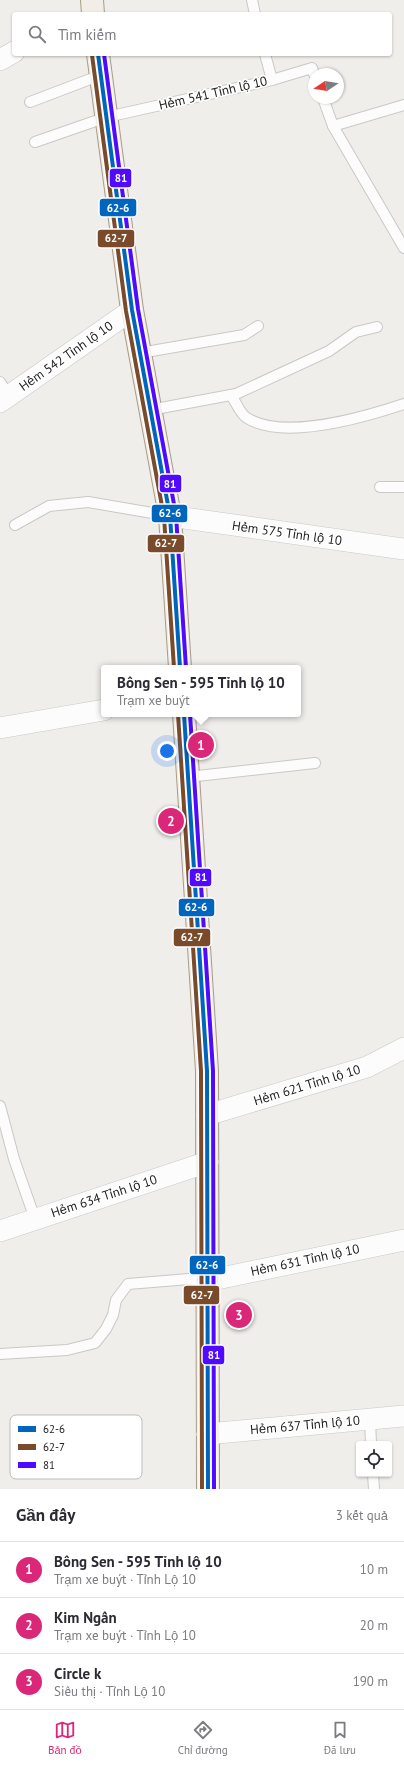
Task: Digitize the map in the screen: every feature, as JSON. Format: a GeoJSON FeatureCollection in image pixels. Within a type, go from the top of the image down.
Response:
{"type":"FeatureCollection","features":[{"type":"Feature","properties":{"kind":"main road"},"geometry":{"type":"LineString","coordinates":[[98,56],[132,310],[170,516],[180,665]]}},
{"type":"Feature","properties":{"kind":"main road"},"geometry":{"type":"LineString","coordinates":[[184,717],[206,1071],[208,1162],[206,1434],[208,1489]]}},
{"type":"Feature","properties":{"kind":"street"},"geometry":{"type":"LineString","coordinates":[[0,60],[12,53]]}},
{"type":"Feature","properties":{"kind":"street","name":"Hẻm 542 Tỉnh lộ 10"},"geometry":{"type":"LineString","coordinates":[[3,393],[132,310]]}},
{"type":"Feature","properties":{"kind":"street","name":"Hẻm 575 Tỉnh lộ 10"},"geometry":{"type":"LineString","coordinates":[[170,516],[404,549]]}},
{"type":"Feature","properties":{"kind":"street"},"geometry":{"type":"LineString","coordinates":[[0,728],[101,711]]}},
{"type":"Feature","properties":{"kind":"street","name":"Hẻm 621 Tỉnh lộ 10"},"geometry":{"type":"LineString","coordinates":[[207,1115],[367,1068],[404,1048]]}},
{"type":"Feature","properties":{"kind":"street","name":"Hẻm 634 Tỉnh lộ 10"},"geometry":{"type":"LineString","coordinates":[[0,1231],[208,1162]]}},
{"type":"Feature","properties":{"kind":"street","name":"Hẻm 631 Tỉnh lộ 10"},"geometry":{"type":"LineString","coordinates":[[207,1281],[404,1240]]}},
{"type":"Feature","properties":{"kind":"street","name":"Hẻm 637 Tỉnh lộ 10"},"geometry":{"type":"LineString","coordinates":[[206,1434],[404,1416]]}},
{"type":"Feature","properties":{"kind":"lane"},"geometry":{"type":"LineString","coordinates":[[252,0],[255,12]]}},
{"type":"Feature","properties":{"kind":"lane"},"geometry":{"type":"LineString","coordinates":[[266,56],[272,80]]}},
{"type":"Feature","properties":{"kind":"lane","name":"Hẻm 541 Tỉnh lộ 10"},"geometry":{"type":"LineString","coordinates":[[35,142],[107,117],[272,80],[308,69]]}},
{"type":"Feature","properties":{"kind":"lane"},"geometry":{"type":"LineString","coordinates":[[30,102],[100,75]]}},
{"type":"Feature","properties":{"kind":"lane"},"geometry":{"type":"LineString","coordinates":[[325,104],[333,126],[404,248]]}},
{"type":"Feature","properties":{"kind":"lane"},"geometry":{"type":"LineString","coordinates":[[333,126],[404,105]]}},
{"type":"Feature","properties":{"kind":"lane"},"geometry":{"type":"LineString","coordinates":[[140,353],[244,336],[258,326]]}},
{"type":"Feature","properties":{"kind":"lane"},"geometry":{"type":"LineString","coordinates":[[150,410],[231,395],[329,352],[356,332],[377,327]]}},
{"type":"Feature","properties":{"kind":"lane"},"geometry":{"type":"LineString","coordinates":[[231,395],[245,417],[260,425],[284,427],[349,421],[404,404]]}},
{"type":"Feature","properties":{"kind":"lane"},"geometry":{"type":"LineString","coordinates":[[380,487],[404,487]]}},
{"type":"Feature","properties":{"kind":"lane"},"geometry":{"type":"LineString","coordinates":[[15,525],[49,506],[88,502],[170,516]]}},
{"type":"Feature","properties":{"kind":"lane"},"geometry":{"type":"LineString","coordinates":[[188,777],[315,763]]}},
{"type":"Feature","properties":{"kind":"lane"},"geometry":{"type":"LineString","coordinates":[[0,1106],[14,1159],[34,1219]]}},
{"type":"Feature","properties":{"kind":"lane"},"geometry":{"type":"LineString","coordinates":[[0,1354],[67,1350],[96,1343],[106,1330],[113,1315],[116,1300],[128,1284],[189,1279],[207,1281]]}},
{"type":"Feature","properties":{"kind":"lane"},"geometry":{"type":"LineString","coordinates":[[370,1419],[371,1441]]}},
{"type":"Feature","properties":{"kind":"lane"},"geometry":{"type":"LineString","coordinates":[[373,1477],[374,1489]]}},
{"type":"Feature","properties":{"kind":"transit line","name":"62-7"},"geometry":{"type":"LineString","coordinates":[[92,56],[126,311],[164,517],[174,665]]}},
{"type":"Feature","properties":{"kind":"transit line","name":"62-6"},"geometry":{"type":"LineString","coordinates":[[98,56],[132,310],[170,516],[180,665]]}},
{"type":"Feature","properties":{"kind":"transit line","name":"81"},"geometry":{"type":"LineString","coordinates":[[104,56],[138,309],[176,515],[186,665]]}},
{"type":"Feature","properties":{"kind":"transit line","name":"62-7"},"geometry":{"type":"LineString","coordinates":[[178,717],[201,1071],[202,1489]]}},
{"type":"Feature","properties":{"kind":"transit line","name":"62-6"},"geometry":{"type":"LineString","coordinates":[[184,717],[207,1071],[208,1489]]}},
{"type":"Feature","properties":{"kind":"transit line","name":"81"},"geometry":{"type":"LineString","coordinates":[[190,717],[213,1071],[214,1489]]}},
{"type":"Feature","properties":{"kind":"place","name":"Bông Sen - 595 Tỉnh lộ 10"},"geometry":{"type":"Point","coordinates":[201,745]}},
{"type":"Feature","properties":{"kind":"place","name":"Kim Ngân"},"geometry":{"type":"Point","coordinates":[171,821]}},
{"type":"Feature","properties":{"kind":"place","name":"Circle k"},"geometry":{"type":"Point","coordinates":[239,1315]}}]}
